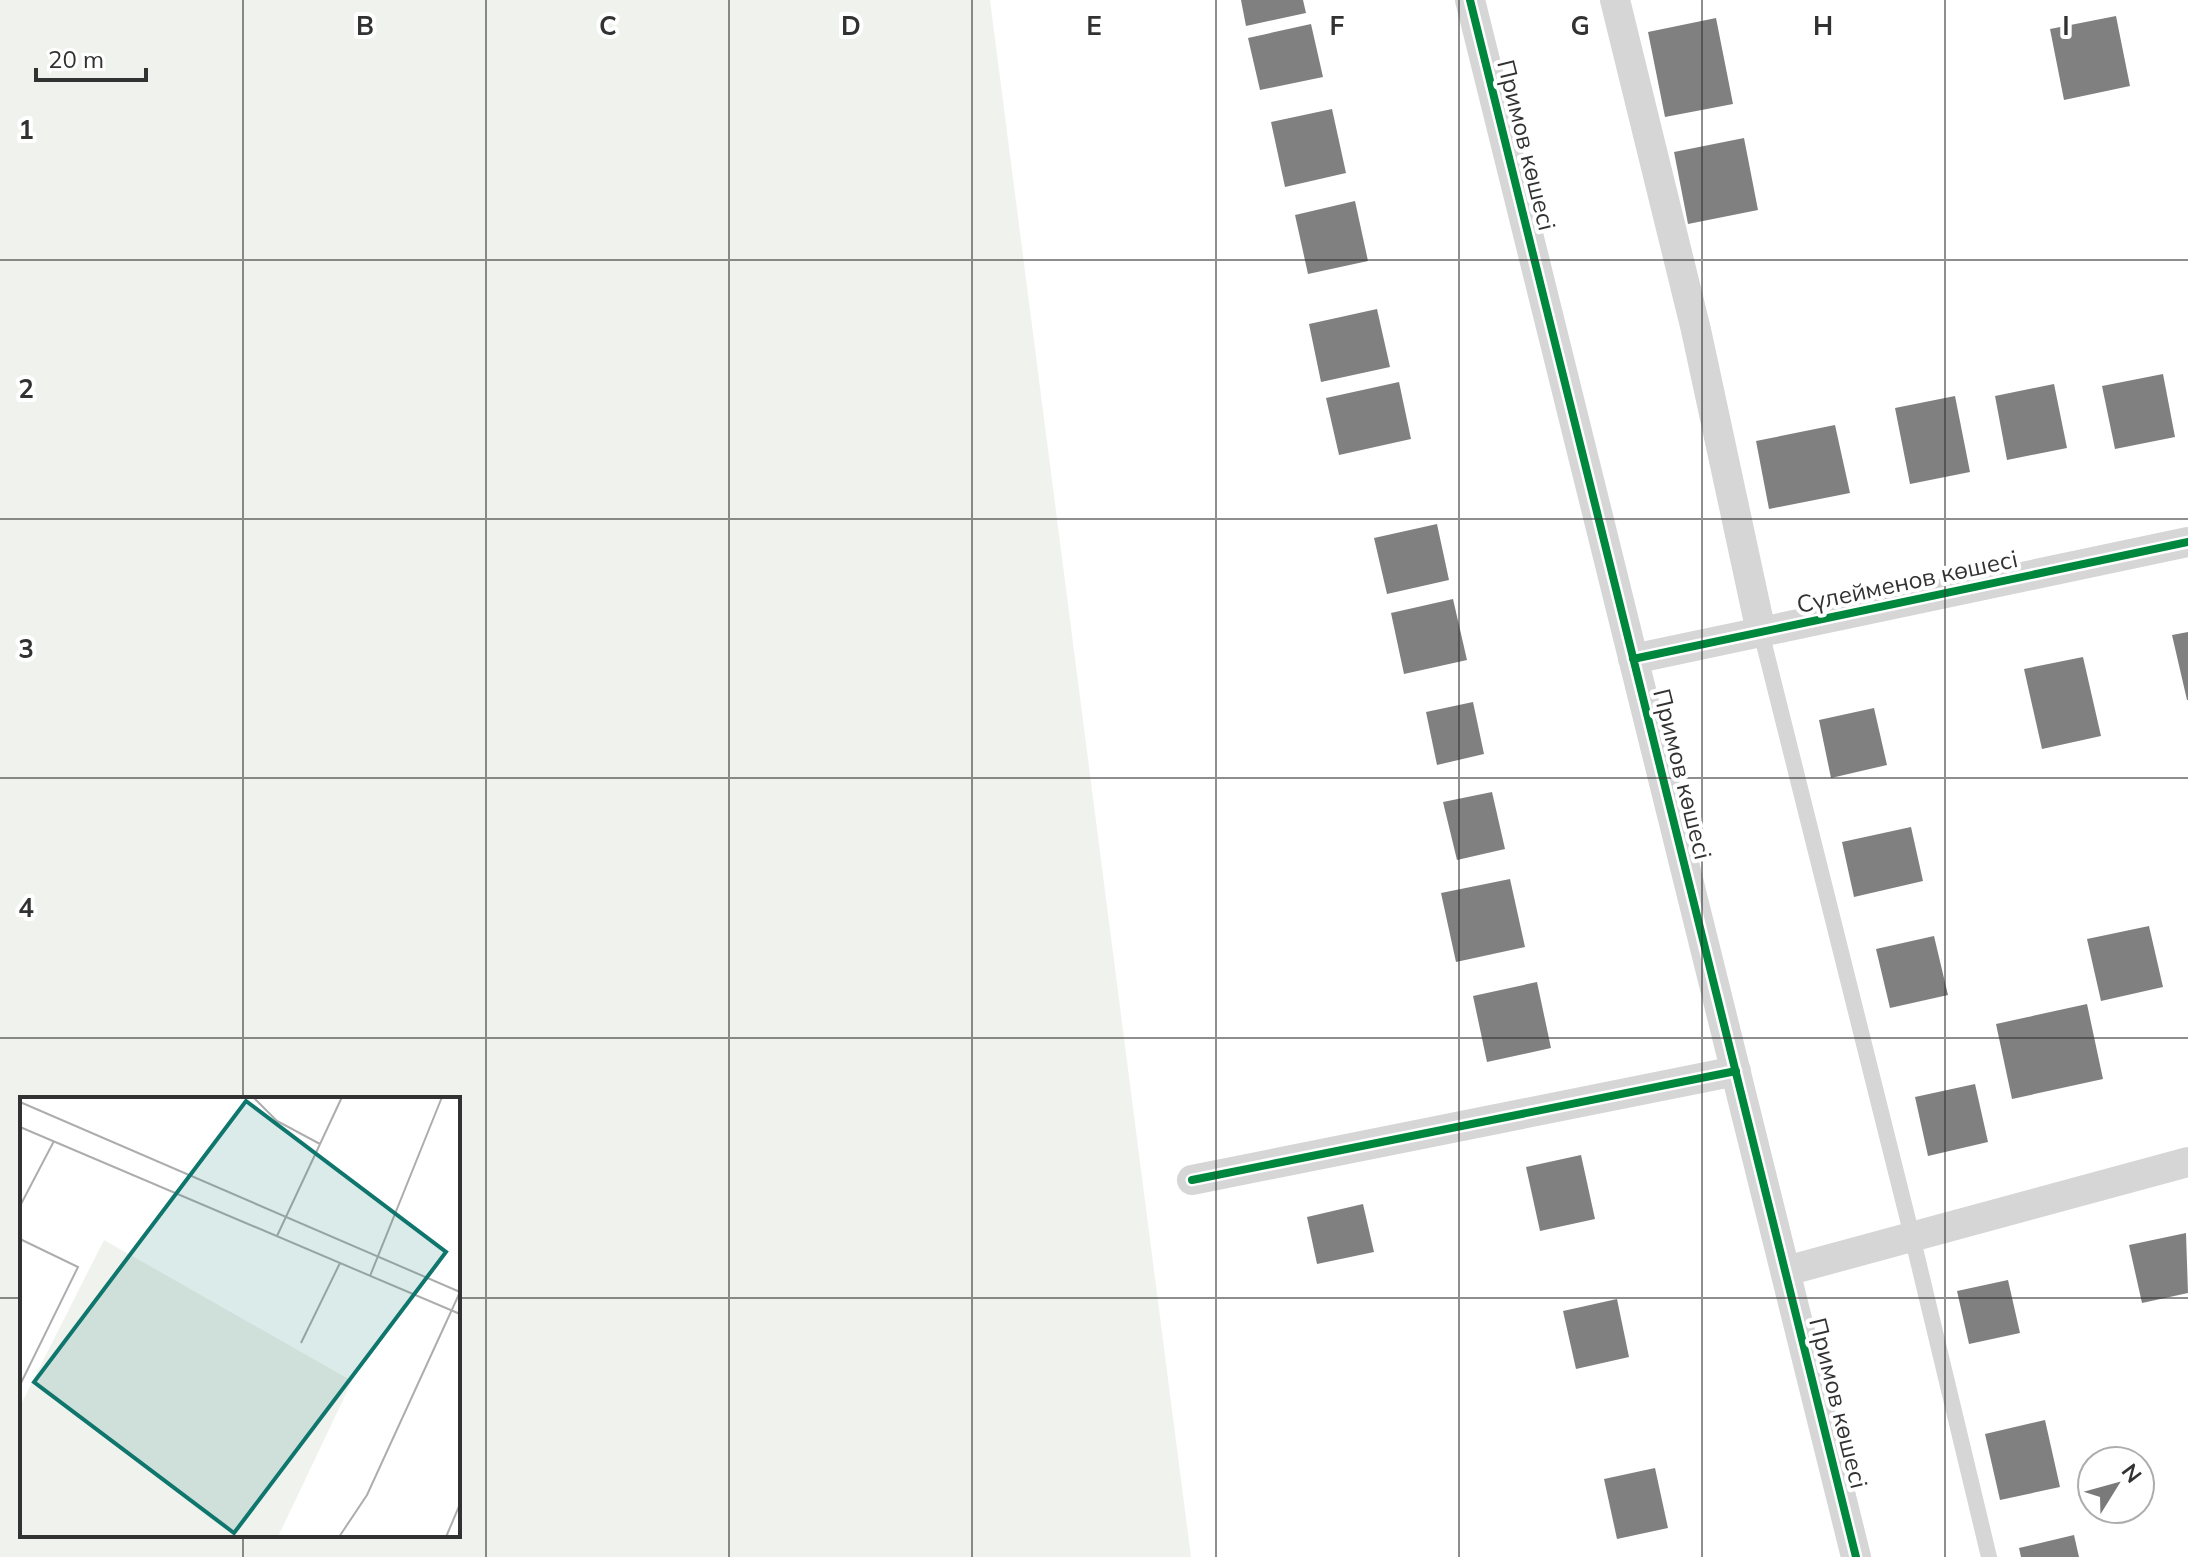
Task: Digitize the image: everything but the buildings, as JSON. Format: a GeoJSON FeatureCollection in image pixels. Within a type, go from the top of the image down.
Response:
{"type":"FeatureCollection","features":[{"type":"Feature","properties":{"kind":"street","name":"Примов көшесі"},"geometry":{"type":"LineString","coordinates":[[1470,0],[1856,1557]]}},
{"type":"Feature","properties":{"kind":"street"},"geometry":{"type":"LineString","coordinates":[[1615,0],[1696,330],[1761,632]]}},
{"type":"Feature","properties":{"kind":"street","name":"Сүлейменов көшесі"},"geometry":{"type":"LineString","coordinates":[[1633,659],[2188,542]]}},
{"type":"Feature","properties":{"kind":"street"},"geometry":{"type":"LineString","coordinates":[[1192,1180],[1736,1071]]}},
{"type":"Feature","properties":{"kind":"street"},"geometry":{"type":"LineString","coordinates":[[1786,1271],[2188,1162]]}},
{"type":"Feature","properties":{"kind":"lane"},"geometry":{"type":"LineString","coordinates":[[1761,632],[1989,1557]]}},
{"type":"Feature","properties":{"kind":"shaded area"},"geometry":{"type":"Polygon","coordinates":[[[0,0],[990,0],[1191,1557],[0,1557],[0,0]]]}},
{"type":"Feature","properties":{"kind":"cycle path"},"geometry":{"type":"LineString","coordinates":[[1470,0],[1856,1557]]}},
{"type":"Feature","properties":{"kind":"cycle path"},"geometry":{"type":"LineString","coordinates":[[1633,659],[2188,542]]}},
{"type":"Feature","properties":{"kind":"cycle path"},"geometry":{"type":"LineString","coordinates":[[1192,1180],[1736,1071]]}}]}
